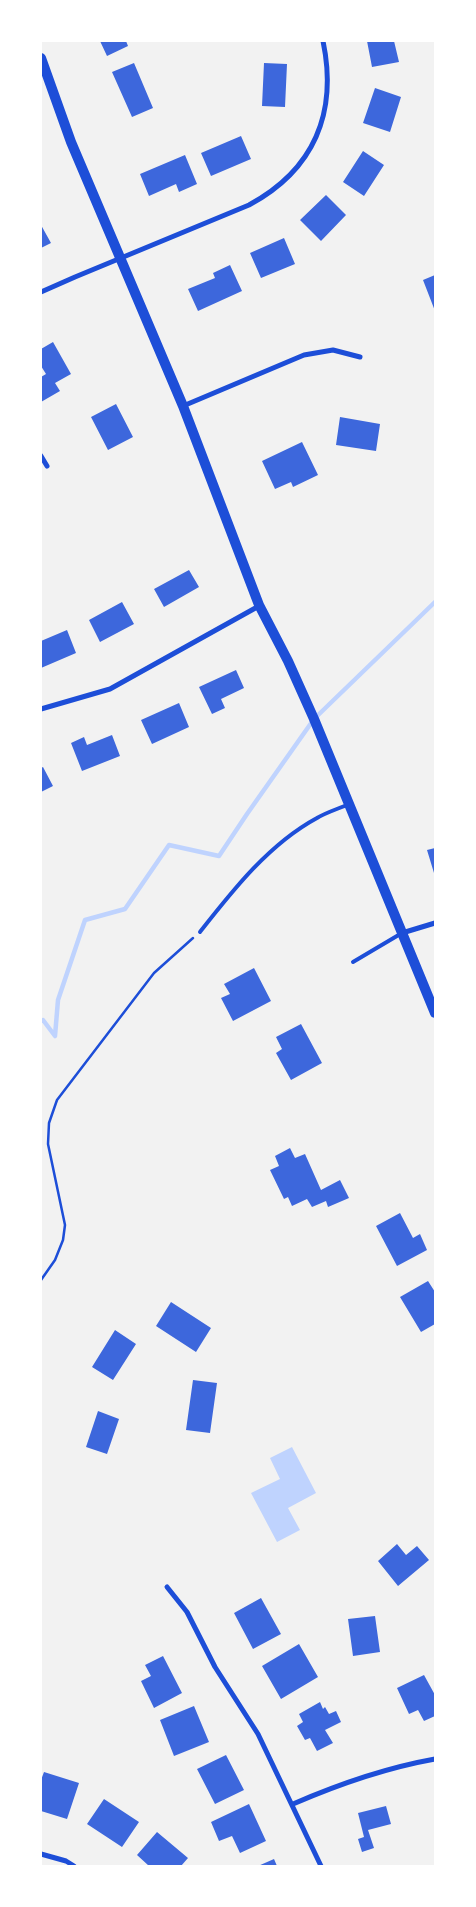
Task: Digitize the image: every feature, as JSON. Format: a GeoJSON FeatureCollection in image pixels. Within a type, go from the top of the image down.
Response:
{"type":"FeatureCollection","features":[{"type":"Feature","properties":{"kind":"main road"},"geometry":{"type":"LineString","coordinates":[[41,58],[71,142],[183,406],[260,605],[288,661],[435,1014]]}},
{"type":"Feature","properties":{"kind":"street"},"geometry":{"type":"LineString","coordinates":[[41,292],[249,205],[266,196],[292,174],[311,147],[323,120],[328,90],[328,62],[323,41]]}},
{"type":"Feature","properties":{"kind":"street"},"geometry":{"type":"LineString","coordinates":[[183,406],[304,355],[333,350],[360,357]]}},
{"type":"Feature","properties":{"kind":"street"},"geometry":{"type":"LineString","coordinates":[[41,456],[47,466]]}},
{"type":"Feature","properties":{"kind":"street"},"geometry":{"type":"LineString","coordinates":[[41,709],[110,689],[260,605]]}},
{"type":"Feature","properties":{"kind":"street"},"geometry":{"type":"LineString","coordinates":[[402,933],[435,923]]}},
{"type":"Feature","properties":{"kind":"street"},"geometry":{"type":"LineString","coordinates":[[167,1587],[187,1612],[215,1667],[258,1734],[321,1866]]}},
{"type":"Feature","properties":{"kind":"street"},"geometry":{"type":"LineString","coordinates":[[292,1804],[338,1784],[390,1769],[435,1760]]}},
{"type":"Feature","properties":{"kind":"street"},"geometry":{"type":"LineString","coordinates":[[41,1854],[57,1858],[74,1866]]}},
{"type":"Feature","properties":{"kind":"lane"},"geometry":{"type":"LineString","coordinates":[[200,932],[227,898],[266,855],[317,818],[349,804]]}},
{"type":"Feature","properties":{"kind":"lane"},"geometry":{"type":"LineString","coordinates":[[353,962],[402,933]]}},
{"type":"Feature","properties":{"kind":"path"},"geometry":{"type":"LineString","coordinates":[[41,1280],[55,1260],[63,1240],[65,1225],[48,1144],[49,1123],[57,1100],[154,973],[200,932]]}},
{"type":"Feature","properties":{"kind":"water"},"geometry":{"type":"Polygon","coordinates":[[[292,1447],[316,1493],[288,1508],[300,1530],[277,1542],[251,1493],[280,1479],[270,1458],[292,1447]]]}},
{"type":"Feature","properties":{"kind":"building"},"geometry":{"type":"Polygon","coordinates":[[[100,41],[126,41],[128,46],[107,56],[100,41]]]}},
{"type":"Feature","properties":{"kind":"building"},"geometry":{"type":"Polygon","coordinates":[[[367,41],[394,41],[399,62],[372,67],[367,41]]]}},
{"type":"Feature","properties":{"kind":"building"},"geometry":{"type":"Polygon","coordinates":[[[134,63],[153,108],[132,117],[112,72],[134,63]]]}},
{"type":"Feature","properties":{"kind":"building"},"geometry":{"type":"Polygon","coordinates":[[[264,63],[287,64],[285,107],[262,106],[264,63]]]}},
{"type":"Feature","properties":{"kind":"building"},"geometry":{"type":"Polygon","coordinates":[[[375,88],[401,97],[390,132],[363,123],[375,88]]]}},
{"type":"Feature","properties":{"kind":"building"},"geometry":{"type":"Polygon","coordinates":[[[241,136],[251,159],[211,176],[201,153],[241,136]]]}},
{"type":"Feature","properties":{"kind":"building"},"geometry":{"type":"Polygon","coordinates":[[[363,151],[384,165],[364,196],[343,182],[363,151]]]}},
{"type":"Feature","properties":{"kind":"building"},"geometry":{"type":"Polygon","coordinates":[[[185,155],[197,184],[179,192],[176,184],[149,196],[140,174],[185,155]]]}},
{"type":"Feature","properties":{"kind":"building"},"geometry":{"type":"Polygon","coordinates":[[[326,195],[346,215],[321,241],[300,220],[326,195]]]}},
{"type":"Feature","properties":{"kind":"building"},"geometry":{"type":"Polygon","coordinates":[[[41,225],[51,243],[41,248],[41,225]]]}},
{"type":"Feature","properties":{"kind":"building"},"geometry":{"type":"Polygon","coordinates":[[[284,238],[295,264],[261,278],[250,253],[284,238]]]}},
{"type":"Feature","properties":{"kind":"building"},"geometry":{"type":"Polygon","coordinates":[[[230,265],[242,291],[198,311],[188,289],[215,278],[213,273],[230,265]]]}},
{"type":"Feature","properties":{"kind":"building"},"geometry":{"type":"Polygon","coordinates":[[[435,275],[435,311],[423,280],[435,275]]]}},
{"type":"Feature","properties":{"kind":"building"},"geometry":{"type":"Polygon","coordinates":[[[53,342],[71,374],[55,383],[60,391],[41,402],[41,377],[46,374],[41,366],[41,349],[53,342]]]}},
{"type":"Feature","properties":{"kind":"building"},"geometry":{"type":"Polygon","coordinates":[[[116,404],[133,437],[108,450],[91,417],[116,404]]]}},
{"type":"Feature","properties":{"kind":"building"},"geometry":{"type":"Polygon","coordinates":[[[340,417],[380,424],[376,451],[336,445],[340,417]]]}},
{"type":"Feature","properties":{"kind":"building"},"geometry":{"type":"Polygon","coordinates":[[[302,442],[318,475],[293,487],[291,482],[275,489],[262,461],[302,442]]]}},
{"type":"Feature","properties":{"kind":"building"},"geometry":{"type":"Polygon","coordinates":[[[189,570],[199,587],[164,607],[154,589],[189,570]]]}},
{"type":"Feature","properties":{"kind":"building"},"geometry":{"type":"Polygon","coordinates":[[[122,602],[134,624],[100,642],[89,620],[122,602]]]}},
{"type":"Feature","properties":{"kind":"building"},"geometry":{"type":"Polygon","coordinates":[[[67,630],[76,653],[41,668],[41,641],[67,630]]]}},
{"type":"Feature","properties":{"kind":"building"},"geometry":{"type":"Polygon","coordinates":[[[236,670],[244,688],[221,699],[225,708],[212,714],[199,687],[236,670]]]}},
{"type":"Feature","properties":{"kind":"building"},"geometry":{"type":"Polygon","coordinates":[[[179,703],[189,727],[152,744],[141,720],[179,703]]]}},
{"type":"Feature","properties":{"kind":"building"},"geometry":{"type":"Polygon","coordinates":[[[112,735],[120,756],[82,771],[71,743],[84,737],[87,745],[112,735]]]}},
{"type":"Feature","properties":{"kind":"building"},"geometry":{"type":"Polygon","coordinates":[[[43,767],[53,786],[41,792],[41,768],[43,767]]]}},
{"type":"Feature","properties":{"kind":"building"},"geometry":{"type":"Polygon","coordinates":[[[435,848],[435,873],[434,873],[427,850],[435,848]]]}},
{"type":"Feature","properties":{"kind":"building"},"geometry":{"type":"Polygon","coordinates":[[[254,968],[271,1001],[233,1021],[221,998],[230,994],[224,984],[254,968]]]}},
{"type":"Feature","properties":{"kind":"building"},"geometry":{"type":"Polygon","coordinates":[[[301,1024],[322,1063],[291,1080],[276,1053],[282,1049],[276,1037],[301,1024]]]}},
{"type":"Feature","properties":{"kind":"building"},"geometry":{"type":"Polygon","coordinates":[[[290,1148],[295,1158],[305,1154],[321,1190],[340,1180],[349,1198],[328,1207],[326,1201],[312,1207],[307,1199],[292,1206],[288,1197],[284,1199],[270,1170],[279,1166],[275,1156],[290,1148]]]}},
{"type":"Feature","properties":{"kind":"building"},"geometry":{"type":"Polygon","coordinates":[[[400,1213],[413,1238],[420,1234],[427,1250],[397,1266],[376,1226],[400,1213]]]}},
{"type":"Feature","properties":{"kind":"building"},"geometry":{"type":"Polygon","coordinates":[[[428,1281],[435,1292],[435,1324],[421,1332],[400,1297],[428,1281]]]}},
{"type":"Feature","properties":{"kind":"building"},"geometry":{"type":"Polygon","coordinates":[[[171,1302],[211,1328],[196,1352],[156,1326],[171,1302]]]}},
{"type":"Feature","properties":{"kind":"building"},"geometry":{"type":"Polygon","coordinates":[[[115,1330],[136,1344],[113,1380],[92,1367],[115,1330]]]}},
{"type":"Feature","properties":{"kind":"building"},"geometry":{"type":"Polygon","coordinates":[[[193,1380],[217,1383],[210,1433],[186,1430],[193,1380]]]}},
{"type":"Feature","properties":{"kind":"building"},"geometry":{"type":"Polygon","coordinates":[[[98,1411],[119,1419],[107,1454],[86,1447],[98,1411]]]}},
{"type":"Feature","properties":{"kind":"building"},"geometry":{"type":"Polygon","coordinates":[[[397,1544],[406,1555],[417,1546],[429,1560],[398,1586],[378,1561],[397,1544]]]}},
{"type":"Feature","properties":{"kind":"building"},"geometry":{"type":"Polygon","coordinates":[[[261,1598],[281,1634],[253,1649],[234,1613],[261,1598]]]}},
{"type":"Feature","properties":{"kind":"building"},"geometry":{"type":"Polygon","coordinates":[[[375,1616],[380,1652],[353,1656],[348,1619],[375,1616]]]}},
{"type":"Feature","properties":{"kind":"building"},"geometry":{"type":"Polygon","coordinates":[[[299,1644],[318,1677],[281,1699],[262,1666],[299,1644]]]}},
{"type":"Feature","properties":{"kind":"building"},"geometry":{"type":"Polygon","coordinates":[[[163,1656],[182,1693],[154,1708],[141,1681],[151,1676],[145,1665],[163,1656]]]}},
{"type":"Feature","properties":{"kind":"building"},"geometry":{"type":"Polygon","coordinates":[[[424,1675],[435,1695],[435,1716],[424,1721],[418,1710],[409,1714],[397,1688],[424,1675]]]}},
{"type":"Feature","properties":{"kind":"building"},"geometry":{"type":"Polygon","coordinates":[[[320,1702],[323,1709],[325,1707],[329,1714],[336,1711],[341,1722],[325,1730],[333,1743],[317,1751],[310,1738],[305,1740],[297,1726],[303,1722],[299,1714],[320,1702]]]}},
{"type":"Feature","properties":{"kind":"building"},"geometry":{"type":"Polygon","coordinates":[[[194,1706],[209,1742],[174,1756],[160,1720],[194,1706]]]}},
{"type":"Feature","properties":{"kind":"building"},"geometry":{"type":"Polygon","coordinates":[[[226,1755],[244,1790],[215,1804],[197,1769],[226,1755]]]}},
{"type":"Feature","properties":{"kind":"building"},"geometry":{"type":"Polygon","coordinates":[[[44,1772],[79,1783],[67,1819],[41,1811],[41,1780],[44,1772]]]}},
{"type":"Feature","properties":{"kind":"building"},"geometry":{"type":"Polygon","coordinates":[[[104,1799],[139,1822],[122,1847],[87,1824],[104,1799]]]}},
{"type":"Feature","properties":{"kind":"building"},"geometry":{"type":"Polygon","coordinates":[[[249,1804],[266,1841],[240,1853],[232,1836],[219,1841],[211,1822],[249,1804]]]}},
{"type":"Feature","properties":{"kind":"building"},"geometry":{"type":"Polygon","coordinates":[[[386,1806],[391,1824],[368,1830],[374,1848],[362,1852],[358,1839],[364,1837],[358,1813],[386,1806]]]}},
{"type":"Feature","properties":{"kind":"building"},"geometry":{"type":"Polygon","coordinates":[[[157,1832],[188,1858],[181,1866],[149,1866],[137,1855],[157,1832]]]}},
{"type":"Feature","properties":{"kind":"building"},"geometry":{"type":"Polygon","coordinates":[[[274,1859],[277,1866],[258,1866],[274,1859]]]}},
{"type":"Feature","properties":{"kind":"waterway"},"geometry":{"type":"LineString","coordinates":[[41,1021],[43,1020],[55,1036],[58,1000],[85,920],[125,909],[169,845],[219,856],[314,719],[435,602]]}}]}
